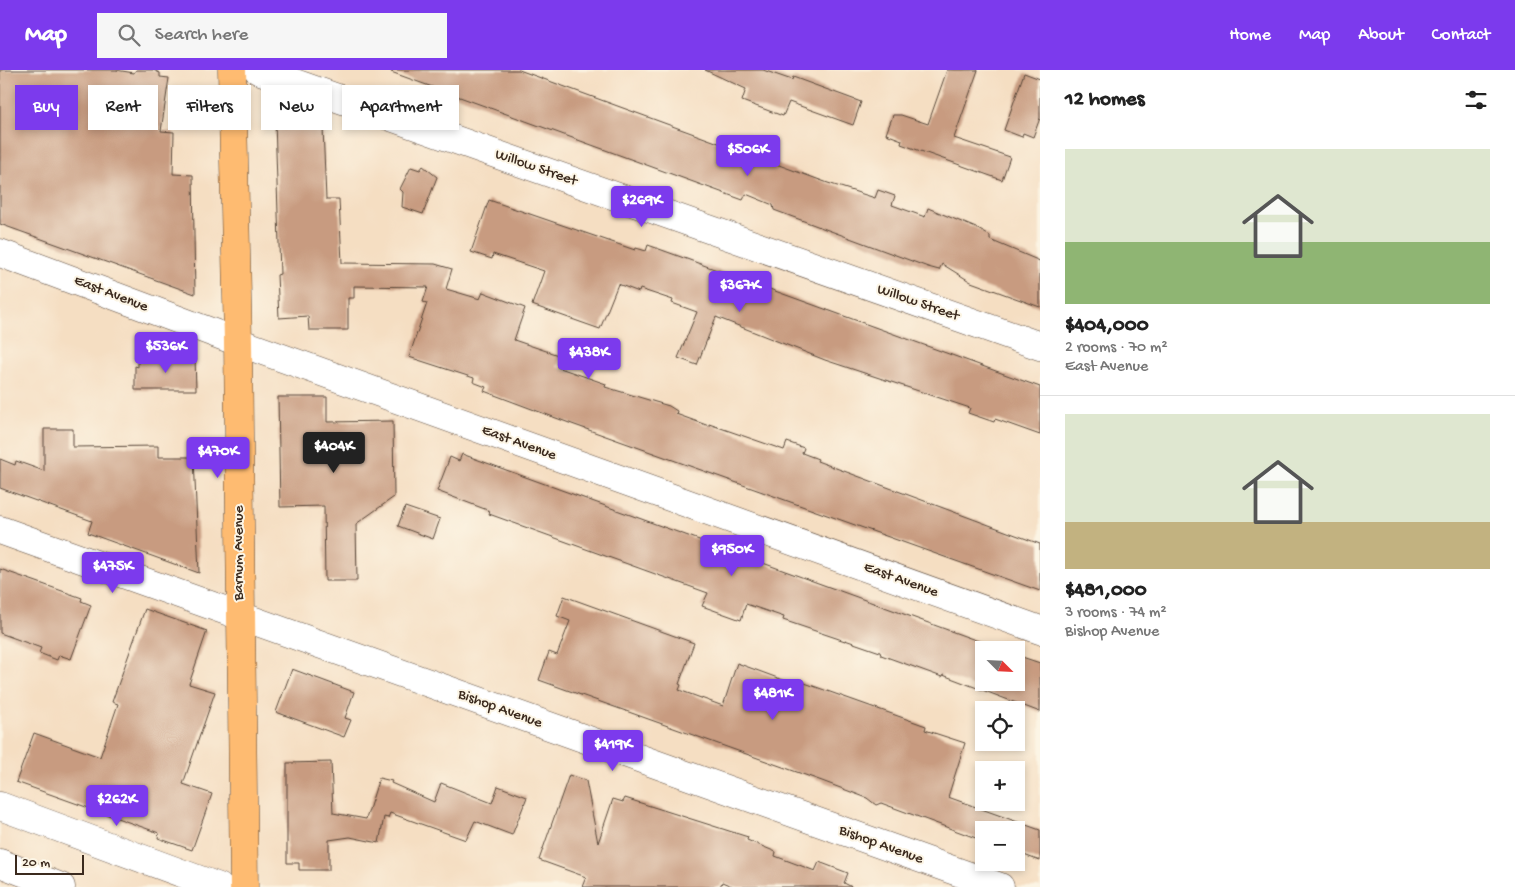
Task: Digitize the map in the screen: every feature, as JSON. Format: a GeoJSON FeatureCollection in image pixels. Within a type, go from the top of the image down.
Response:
{"type":"FeatureCollection","features":[{"type":"Feature","properties":{"kind":"main road","name":"Barnum Avenue"},"geometry":{"type":"LineString","coordinates":[[232,70],[238,342],[244,887]]}},
{"type":"Feature","properties":{"kind":"street","name":"Willow Street"},"geometry":{"type":"LineString","coordinates":[[258,70],[1040,346]]}},
{"type":"Feature","properties":{"kind":"street","name":"East Avenue"},"geometry":{"type":"LineString","coordinates":[[0,253],[238,342],[1040,630]]}},
{"type":"Feature","properties":{"kind":"street","name":"Bishop Avenue"},"geometry":{"type":"LineString","coordinates":[[0,530],[1000,887]]}},
{"type":"Feature","properties":{"kind":"street"},"geometry":{"type":"LineString","coordinates":[[0,806],[220,887]]}},
{"type":"Feature","properties":{"kind":"street"},"geometry":{"type":"LineString","coordinates":[[0,863],[61,887]]}},
{"type":"Feature","properties":{"kind":"building"},"geometry":{"type":"Polygon","coordinates":[[[0,70],[116,70],[134,73],[136,70],[153,70],[160,73],[160,77],[169,78],[161,131],[174,132],[173,174],[193,175],[195,294],[0,224],[0,70]]]}},
{"type":"Feature","properties":{"kind":"building"},"geometry":{"type":"Polygon","coordinates":[[[392,70],[519,70],[828,183],[875,198],[878,190],[895,196],[892,205],[925,217],[928,208],[976,228],[990,236],[990,240],[1040,261],[1040,307],[971,282],[942,264],[939,270],[928,267],[774,210],[773,205],[746,194],[743,200],[459,97],[459,85],[427,85],[391,72],[392,70]]]}},
{"type":"Feature","properties":{"kind":"building"},"geometry":{"type":"Polygon","coordinates":[[[705,70],[763,70],[792,80],[793,77],[861,102],[853,125],[789,102],[783,116],[742,101],[746,89],[705,70]]]}},
{"type":"Feature","properties":{"kind":"building"},"geometry":{"type":"Polygon","coordinates":[[[947,70],[978,70],[954,138],[1010,157],[1002,180],[901,144],[902,140],[886,134],[893,115],[901,115],[928,124],[947,70]]]}},
{"type":"Feature","properties":{"kind":"building"},"geometry":{"type":"Polygon","coordinates":[[[1024,73],[1040,79],[1040,118],[1033,137],[1023,133],[1022,137],[1004,130],[1024,73]]]}},
{"type":"Feature","properties":{"kind":"building"},"geometry":{"type":"Polygon","coordinates":[[[275,130],[323,130],[326,199],[339,199],[342,263],[435,264],[452,269],[446,289],[480,299],[483,292],[525,308],[514,340],[561,356],[557,367],[606,384],[605,387],[669,406],[677,411],[676,414],[709,426],[709,424],[784,450],[787,442],[804,448],[802,453],[818,459],[817,461],[1040,544],[1040,591],[572,424],[484,391],[486,387],[473,382],[474,378],[409,357],[427,303],[423,302],[428,287],[354,286],[354,298],[348,298],[348,330],[309,330],[308,316],[279,318],[277,275],[280,274],[275,130]]]}},
{"type":"Feature","properties":{"kind":"building"},"geometry":{"type":"Polygon","coordinates":[[[423,166],[437,177],[423,214],[402,207],[403,192],[400,189],[411,167],[420,170],[423,166]]]}},
{"type":"Feature","properties":{"kind":"building"},"geometry":{"type":"Polygon","coordinates":[[[489,200],[635,250],[636,248],[646,251],[648,245],[1040,387],[1040,435],[995,419],[994,422],[968,413],[970,408],[825,360],[716,317],[697,365],[678,358],[697,312],[672,303],[673,300],[640,289],[639,292],[618,284],[600,329],[532,305],[544,271],[493,254],[492,259],[471,252],[489,200]]]}},
{"type":"Feature","properties":{"kind":"building"},"geometry":{"type":"Polygon","coordinates":[[[138,357],[195,357],[196,390],[135,390],[135,366],[138,367],[138,357]]]}},
{"type":"Feature","properties":{"kind":"building"},"geometry":{"type":"Polygon","coordinates":[[[278,397],[327,397],[327,422],[393,421],[394,497],[356,524],[357,581],[325,581],[324,506],[280,507],[278,397]]]}},
{"type":"Feature","properties":{"kind":"building"},"geometry":{"type":"Polygon","coordinates":[[[44,429],[73,429],[73,447],[158,446],[158,457],[194,457],[199,573],[88,533],[92,521],[0,488],[0,459],[15,465],[16,461],[44,471],[44,429]]]}},
{"type":"Feature","properties":{"kind":"building"},"geometry":{"type":"Polygon","coordinates":[[[462,454],[978,641],[975,641],[975,687],[881,655],[880,652],[783,620],[784,617],[746,604],[741,620],[702,606],[708,593],[489,514],[490,511],[437,491],[450,457],[459,461],[462,454]]]}},
{"type":"Feature","properties":{"kind":"building"},"geometry":{"type":"Polygon","coordinates":[[[405,507],[440,519],[433,539],[398,526],[405,507]]]}},
{"type":"Feature","properties":{"kind":"building"},"geometry":{"type":"Polygon","coordinates":[[[0,569],[82,598],[81,601],[91,605],[71,659],[59,655],[57,660],[39,653],[41,648],[0,633],[0,569]]]}},
{"type":"Feature","properties":{"kind":"building"},"geometry":{"type":"Polygon","coordinates":[[[564,596],[694,643],[679,684],[681,685],[679,690],[723,706],[737,663],[794,684],[796,680],[816,687],[926,726],[925,730],[965,743],[948,797],[975,807],[975,811],[987,811],[1015,821],[975,821],[975,838],[881,803],[876,805],[867,798],[822,781],[539,680],[549,652],[557,655],[570,621],[557,616],[564,596]]]}},
{"type":"Feature","properties":{"kind":"building"},"geometry":{"type":"Polygon","coordinates":[[[145,609],[207,631],[189,684],[215,692],[183,784],[212,794],[192,850],[158,838],[159,833],[16,782],[34,733],[100,757],[118,704],[112,702],[145,609]]]}},
{"type":"Feature","properties":{"kind":"building"},"geometry":{"type":"Polygon","coordinates":[[[1025,658],[1040,663],[1040,712],[1025,706],[1025,701],[1011,701],[985,691],[1025,691],[1025,658]]]}},
{"type":"Feature","properties":{"kind":"building"},"geometry":{"type":"Polygon","coordinates":[[[292,669],[354,692],[345,718],[351,720],[344,737],[276,712],[292,669]]]}},
{"type":"Feature","properties":{"kind":"building"},"geometry":{"type":"Polygon","coordinates":[[[331,762],[333,813],[366,819],[379,778],[392,781],[391,783],[434,802],[441,783],[492,803],[498,786],[527,797],[512,835],[475,821],[466,840],[390,813],[388,818],[384,817],[379,843],[350,837],[329,840],[329,870],[299,870],[299,863],[287,863],[287,763],[331,762]]]}},
{"type":"Feature","properties":{"kind":"building"},"geometry":{"type":"Polygon","coordinates":[[[569,775],[586,781],[598,843],[613,799],[623,802],[625,798],[748,837],[747,840],[776,852],[775,856],[815,871],[819,862],[848,873],[844,883],[852,887],[734,887],[722,882],[720,887],[582,887],[586,877],[539,860],[569,775]]]}},
{"type":"Feature","properties":{"kind":"building"},"geometry":{"type":"Polygon","coordinates":[[[1025,825],[1040,830],[1040,861],[1025,855],[1025,825]]]}}]}
